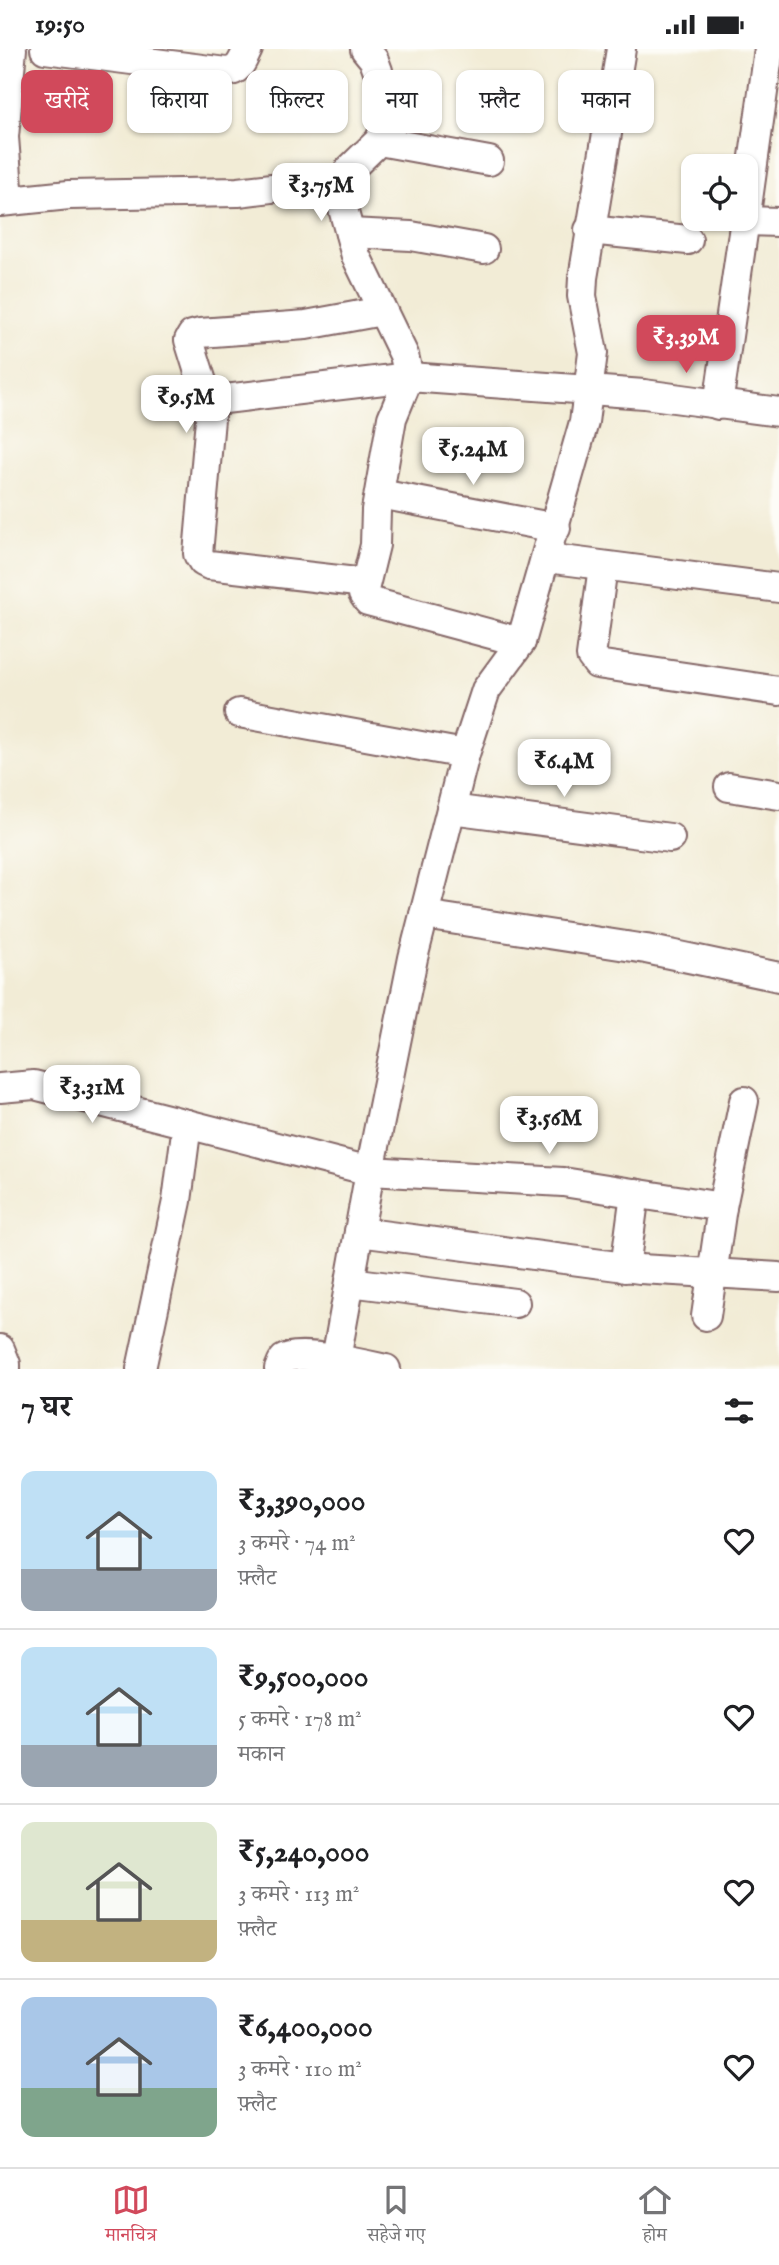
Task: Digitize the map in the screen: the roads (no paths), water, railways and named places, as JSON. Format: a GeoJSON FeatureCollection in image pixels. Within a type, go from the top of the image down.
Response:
{"type":"FeatureCollection","features":[{"type":"Feature","properties":{"kind":"street"},"geometry":{"type":"LineString","coordinates":[[12,49],[4,80],[5,201],[69,195],[239,192],[345,179]]}},
{"type":"Feature","properties":{"kind":"street"},"geometry":{"type":"LineString","coordinates":[[45,49],[233,72],[240,66],[248,49]]}},
{"type":"Feature","properties":{"kind":"street"},"geometry":{"type":"LineString","coordinates":[[365,49],[374,60],[386,107],[384,129],[379,141],[349,170],[342,192],[342,205],[356,256],[404,355],[409,377],[392,418],[376,510],[375,545],[363,594],[368,601],[522,642]]}},
{"type":"Feature","properties":{"kind":"street"},"geometry":{"type":"LineString","coordinates":[[337,1359],[370,1171],[410,971],[465,754],[486,690],[522,642],[584,422],[593,353],[582,296],[589,230],[621,49]]}},
{"type":"Feature","properties":{"kind":"street"},"geometry":{"type":"LineString","coordinates":[[754,154],[769,49]]}},
{"type":"Feature","properties":{"kind":"street"},"geometry":{"type":"LineString","coordinates":[[379,141],[489,161]]}},
{"type":"Feature","properties":{"kind":"street"},"geometry":{"type":"LineString","coordinates":[[758,220],[779,222]]}},
{"type":"Feature","properties":{"kind":"street"},"geometry":{"type":"LineString","coordinates":[[589,230],[688,240]]}},
{"type":"Feature","properties":{"kind":"street"},"geometry":{"type":"LineString","coordinates":[[718,405],[743,231]]}},
{"type":"Feature","properties":{"kind":"street"},"geometry":{"type":"LineString","coordinates":[[349,233],[411,236],[484,249]]}},
{"type":"Feature","properties":{"kind":"street"},"geometry":{"type":"LineString","coordinates":[[365,583],[202,562],[198,554],[210,433],[208,401],[189,340],[192,335],[324,323],[382,311]]}},
{"type":"Feature","properties":{"kind":"street"},"geometry":{"type":"LineString","coordinates":[[208,401],[409,377],[660,396],[779,412]]}},
{"type":"Feature","properties":{"kind":"street"},"geometry":{"type":"LineString","coordinates":[[380,494],[556,528]]}},
{"type":"Feature","properties":{"kind":"street"},"geometry":{"type":"LineString","coordinates":[[547,558],[779,589]]}},
{"type":"Feature","properties":{"kind":"street"},"geometry":{"type":"LineString","coordinates":[[603,566],[591,656],[597,664],[779,691]]}},
{"type":"Feature","properties":{"kind":"street"},"geometry":{"type":"LineString","coordinates":[[239,712],[465,754]]}},
{"type":"Feature","properties":{"kind":"street"},"geometry":{"type":"LineString","coordinates":[[729,787],[779,795]]}},
{"type":"Feature","properties":{"kind":"street"},"geometry":{"type":"LineString","coordinates":[[451,809],[670,838]]}},
{"type":"Feature","properties":{"kind":"street"},"geometry":{"type":"LineString","coordinates":[[424,915],[646,949],[779,977]]}},
{"type":"Feature","properties":{"kind":"street"},"geometry":{"type":"LineString","coordinates":[[0,1088],[34,1085],[370,1171],[563,1182],[722,1207]]}},
{"type":"Feature","properties":{"kind":"street"},"geometry":{"type":"LineString","coordinates":[[706,1316],[722,1207],[744,1101]]}},
{"type":"Feature","properties":{"kind":"street"},"geometry":{"type":"LineString","coordinates":[[141,1369],[177,1201],[187,1124]]}},
{"type":"Feature","properties":{"kind":"street"},"geometry":{"type":"LineString","coordinates":[[625,1268],[635,1193]]}},
{"type":"Feature","properties":{"kind":"street"},"geometry":{"type":"LineString","coordinates":[[359,1232],[625,1268],[779,1277]]}},
{"type":"Feature","properties":{"kind":"street"},"geometry":{"type":"LineString","coordinates":[[350,1282],[515,1303]]}},
{"type":"Feature","properties":{"kind":"street"},"geometry":{"type":"LineString","coordinates":[[0,1349],[6,1369]]}},
{"type":"Feature","properties":{"kind":"street"},"geometry":{"type":"LineString","coordinates":[[279,1369],[287,1357],[298,1356],[337,1359],[386,1369]]}}]}
